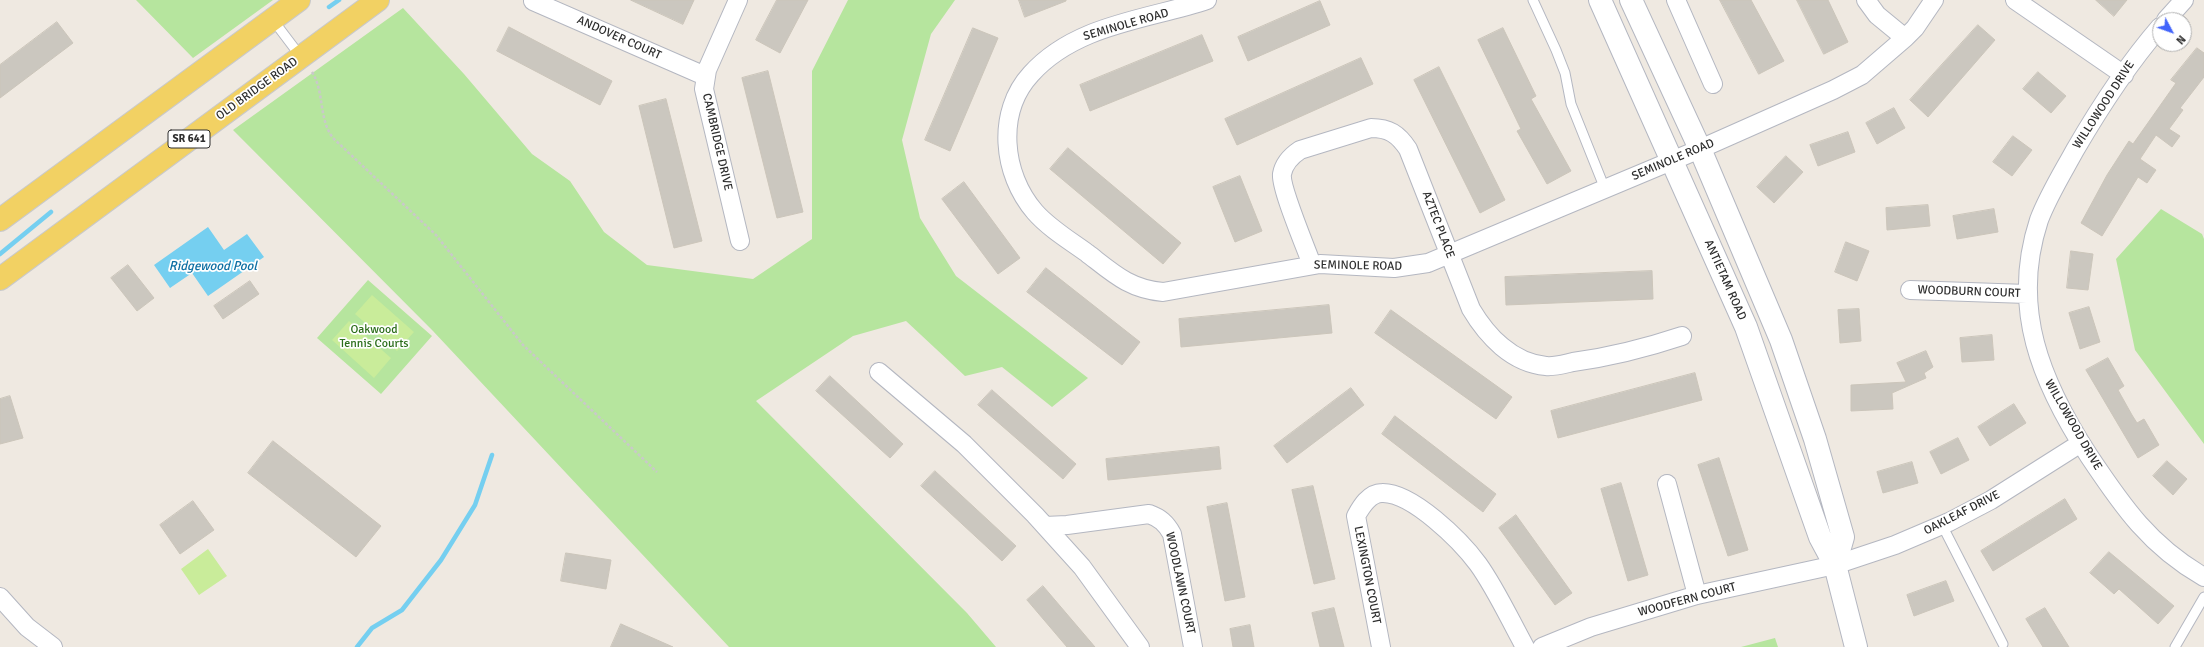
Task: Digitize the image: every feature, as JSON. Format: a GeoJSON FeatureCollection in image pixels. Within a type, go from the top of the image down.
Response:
{"type":"FeatureCollection","features":[{"type":"Feature","properties":{"kind":"main road"},"geometry":{"type":"LineString","coordinates":[[0,220],[299,0]]}},
{"type":"Feature","properties":{"kind":"main road","name":"OLD BRIDGE ROAD"},"geometry":{"type":"LineString","coordinates":[[0,279],[378,0]]}},
{"type":"Feature","properties":{"kind":"street","name":"CAMBRIDGE DRIVE"},"geometry":{"type":"LineString","coordinates":[[738,0],[705,76],[704,89],[740,241]]}},
{"type":"Feature","properties":{"kind":"street","name":"SEMINOLE ROAD"},"geometry":{"type":"LineString","coordinates":[[1207,0],[1092,32],[1070,43],[1049,56],[1031,73],[1020,88],[1012,107],[1007,142],[1014,178],[1023,196],[1046,223],[1123,281],[1147,291],[1163,292],[1312,265],[1394,268],[1413,267],[1428,263],[1606,189],[1670,160],[1700,149],[1862,75],[1915,28],[1934,0]]}},
{"type":"Feature","properties":{"kind":"street","name":"ANTIETAM ROAD"},"geometry":{"type":"LineString","coordinates":[[1600,0],[1670,160],[1746,327],[1820,538],[1835,565],[1856,647]]}},
{"type":"Feature","properties":{"kind":"street"},"geometry":{"type":"LineString","coordinates":[[1631,0],[1700,149],[1781,340],[1815,439],[1843,537],[1835,565]]}},
{"type":"Feature","properties":{"kind":"street"},"geometry":{"type":"LineString","coordinates":[[1676,0],[1713,84]]}},
{"type":"Feature","properties":{"kind":"street"},"geometry":{"type":"LineString","coordinates":[[1866,0],[1877,15],[1905,38]]}},
{"type":"Feature","properties":{"kind":"street"},"geometry":{"type":"LineString","coordinates":[[2015,0],[2124,75]]}},
{"type":"Feature","properties":{"kind":"street"},"geometry":{"type":"LineString","coordinates":[[2173,12],[2184,0]]}},
{"type":"Feature","properties":{"kind":"street","name":"ANDOVER COURT"},"geometry":{"type":"LineString","coordinates":[[532,1],[705,76]]}},
{"type":"Feature","properties":{"kind":"street","name":"WILLOWOOD DRIVE"},"geometry":{"type":"LineString","coordinates":[[2152,38],[2124,75],[2087,130],[2040,218],[2032,245],[2027,294],[2030,324],[2043,373],[2081,444],[2114,494],[2137,524],[2163,550],[2204,577]]}},
{"type":"Feature","properties":{"kind":"street","name":"AZTEC PLACE"},"geometry":{"type":"LineString","coordinates":[[1312,265],[1282,182],[1285,164],[1300,150],[1371,128],[1391,131],[1400,138],[1408,149],[1471,309],[1481,326],[1494,341],[1527,361],[1546,366],[1592,360],[1620,354],[1682,336]]}},
{"type":"Feature","properties":{"kind":"street","name":"WOODBURN COURT"},"geometry":{"type":"LineString","coordinates":[[1910,290],[2027,294]]}},
{"type":"Feature","properties":{"kind":"street"},"geometry":{"type":"LineString","coordinates":[[878,372],[964,444],[1045,526],[1082,567],[1140,647]]}},
{"type":"Feature","properties":{"kind":"street","name":"OAKLEAF DRIVE"},"geometry":{"type":"LineString","coordinates":[[1835,565],[1895,545],[1942,525],[1991,500],[2081,444]]}},
{"type":"Feature","properties":{"kind":"street"},"geometry":{"type":"LineString","coordinates":[[1666,484],[1697,595]]}},
{"type":"Feature","properties":{"kind":"street","name":"LEXINGTON COURT"},"geometry":{"type":"LineString","coordinates":[[1381,647],[1356,516],[1361,506],[1370,498],[1381,492],[1401,498],[1411,503],[1437,522],[1461,545],[1478,564],[1525,647]]}},
{"type":"Feature","properties":{"kind":"street","name":"WOODLAWN COURT"},"geometry":{"type":"LineString","coordinates":[[1045,526],[1067,525],[1149,514],[1158,517],[1167,525],[1172,534],[1193,647]]}},
{"type":"Feature","properties":{"kind":"street","name":"WOODFERN COURT"},"geometry":{"type":"LineString","coordinates":[[1542,647],[1591,628],[1697,595],[1835,565]]}},
{"type":"Feature","properties":{"kind":"street"},"geometry":{"type":"LineString","coordinates":[[0,597],[26,627],[53,647]]}},
{"type":"Feature","properties":{"kind":"lane"},"geometry":{"type":"LineString","coordinates":[[1534,0],[1565,73],[1571,104],[1606,189]]}},
{"type":"Feature","properties":{"kind":"lane"},"geometry":{"type":"LineString","coordinates":[[273,19],[301,57]]}},
{"type":"Feature","properties":{"kind":"lane"},"geometry":{"type":"LineString","coordinates":[[1942,525],[2003,644]]}},
{"type":"Feature","properties":{"kind":"lane"},"geometry":{"type":"LineString","coordinates":[[2175,647],[2204,597]]}},
{"type":"Feature","properties":{"kind":"path"},"geometry":{"type":"LineString","coordinates":[[301,57],[318,83],[323,120],[333,138],[436,235],[523,345],[657,472]]}},
{"type":"Feature","properties":{"kind":"green space"},"geometry":{"type":"Polygon","coordinates":[[[136,0],[273,0],[193,58],[136,0]]]}},
{"type":"Feature","properties":{"kind":"green space"},"geometry":{"type":"Polygon","coordinates":[[[848,0],[955,0],[931,34],[902,140],[920,218],[956,276],[1088,378],[1052,407],[1002,367],[965,376],[906,321],[853,336],[756,401],[967,613],[996,647],[729,647],[433,331],[233,130],[403,8],[464,74],[532,154],[570,181],[604,232],[647,265],[753,279],[812,239],[812,71],[848,0]]]}},
{"type":"Feature","properties":{"kind":"green space"},"geometry":{"type":"Polygon","coordinates":[[[2161,209],[2202,234],[2204,239],[2204,444],[2135,350],[2116,259],[2161,209]]]}},
{"type":"Feature","properties":{"kind":"green space","name":"Oakwood Tennis Courts"},"geometry":{"type":"Polygon","coordinates":[[[368,280],[432,336],[381,394],[317,338],[368,280]]]}},
{"type":"Feature","properties":{"kind":"green space"},"geometry":{"type":"Polygon","coordinates":[[[372,295],[414,332],[397,351],[355,314],[372,295]]]}},
{"type":"Feature","properties":{"kind":"green space"},"geometry":{"type":"Polygon","coordinates":[[[349,321],[391,358],[374,378],[332,340],[349,321]]]}},
{"type":"Feature","properties":{"kind":"green space"},"geometry":{"type":"Polygon","coordinates":[[[208,549],[227,576],[199,595],[181,569],[208,549]]]}},
{"type":"Feature","properties":{"kind":"green space"},"geometry":{"type":"Polygon","coordinates":[[[1775,638],[1778,647],[1741,647],[1775,638]]]}},
{"type":"Feature","properties":{"kind":"water","name":"Ridgewood Pool"},"geometry":{"type":"Polygon","coordinates":[[[208,227],[224,250],[247,234],[264,257],[208,296],[192,273],[170,288],[154,265],[208,227]]]}},
{"type":"Feature","properties":{"kind":"building"},"geometry":{"type":"Polygon","coordinates":[[[631,0],[694,0],[683,24],[631,0]]]}},
{"type":"Feature","properties":{"kind":"building"},"geometry":{"type":"Polygon","coordinates":[[[777,0],[808,0],[780,53],[756,40],[777,0]]]}},
{"type":"Feature","properties":{"kind":"building"},"geometry":{"type":"Polygon","coordinates":[[[1019,0],[1066,0],[1066,1],[1025,17],[1019,0]]]}},
{"type":"Feature","properties":{"kind":"building"},"geometry":{"type":"Polygon","coordinates":[[[1720,0],[1751,0],[1784,61],[1759,74],[1720,0]]]}},
{"type":"Feature","properties":{"kind":"building"},"geometry":{"type":"Polygon","coordinates":[[[1797,0],[1828,0],[1848,42],[1824,54],[1797,0]]]}},
{"type":"Feature","properties":{"kind":"building"},"geometry":{"type":"Polygon","coordinates":[[[2096,0],[2127,0],[2114,16],[2096,0]]]}},
{"type":"Feature","properties":{"kind":"building"},"geometry":{"type":"Polygon","coordinates":[[[1320,1],[1330,25],[1248,61],[1238,37],[1320,1]]]}},
{"type":"Feature","properties":{"kind":"building"},"geometry":{"type":"Polygon","coordinates":[[[57,22],[73,43],[0,98],[0,65],[57,22]]]}},
{"type":"Feature","properties":{"kind":"building"},"geometry":{"type":"Polygon","coordinates":[[[1978,25],[1995,40],[1928,117],[1910,100],[1978,25]]]}},
{"type":"Feature","properties":{"kind":"building"},"geometry":{"type":"Polygon","coordinates":[[[509,27],[612,81],[600,105],[497,51],[509,27]]]}},
{"type":"Feature","properties":{"kind":"building"},"geometry":{"type":"Polygon","coordinates":[[[973,28],[998,38],[950,151],[925,140],[973,28]]]}},
{"type":"Feature","properties":{"kind":"building"},"geometry":{"type":"Polygon","coordinates":[[[1503,28],[1536,96],[1531,99],[1571,171],[1547,184],[1517,131],[1521,129],[1478,40],[1503,28]]]}},
{"type":"Feature","properties":{"kind":"building"},"geometry":{"type":"Polygon","coordinates":[[[1202,35],[1213,61],[1090,111],[1080,85],[1202,35]]]}},
{"type":"Feature","properties":{"kind":"building"},"geometry":{"type":"Polygon","coordinates":[[[2197,48],[2204,53],[2204,77],[2180,108],[2183,110],[2169,129],[2180,136],[2172,147],[2156,135],[2140,159],[2156,170],[2147,183],[2138,177],[2102,236],[2081,223],[2107,175],[2129,141],[2133,144],[2176,83],[2171,80],[2197,48]]]}},
{"type":"Feature","properties":{"kind":"building"},"geometry":{"type":"Polygon","coordinates":[[[1361,58],[1373,84],[1237,145],[1225,119],[1361,58]]]}},
{"type":"Feature","properties":{"kind":"building"},"geometry":{"type":"Polygon","coordinates":[[[1439,67],[1505,200],[1480,213],[1414,80],[1439,67]]]}},
{"type":"Feature","properties":{"kind":"building"},"geometry":{"type":"Polygon","coordinates":[[[768,71],[803,212],[777,218],[742,78],[768,71]]]}},
{"type":"Feature","properties":{"kind":"building"},"geometry":{"type":"Polygon","coordinates":[[[2038,72],[2066,96],[2051,113],[2023,89],[2038,72]]]}},
{"type":"Feature","properties":{"kind":"building"},"geometry":{"type":"Polygon","coordinates":[[[666,99],[702,241],[674,248],[639,106],[666,99]]]}},
{"type":"Feature","properties":{"kind":"building"},"geometry":{"type":"Polygon","coordinates":[[[1894,108],[1905,128],[1877,144],[1866,123],[1894,108]]]}},
{"type":"Feature","properties":{"kind":"building"},"geometry":{"type":"Polygon","coordinates":[[[1848,132],[1855,152],[1818,166],[1810,145],[1848,132]]]}},
{"type":"Feature","properties":{"kind":"building"},"geometry":{"type":"Polygon","coordinates":[[[2013,136],[2032,150],[2012,176],[1993,162],[2013,136]]]}},
{"type":"Feature","properties":{"kind":"building"},"geometry":{"type":"Polygon","coordinates":[[[1068,148],[1181,243],[1163,264],[1050,169],[1068,148]]]}},
{"type":"Feature","properties":{"kind":"building"},"geometry":{"type":"Polygon","coordinates":[[[1786,156],[1803,172],[1774,203],[1757,187],[1786,156]]]}},
{"type":"Feature","properties":{"kind":"building"},"geometry":{"type":"Polygon","coordinates":[[[1240,176],[1262,231],[1235,242],[1213,187],[1240,176]]]}},
{"type":"Feature","properties":{"kind":"building"},"geometry":{"type":"Polygon","coordinates":[[[964,182],[1020,258],[998,274],[942,199],[964,182]]]}},
{"type":"Feature","properties":{"kind":"building"},"geometry":{"type":"Polygon","coordinates":[[[1928,205],[1930,226],[1887,230],[1886,208],[1928,205]]]}},
{"type":"Feature","properties":{"kind":"building"},"geometry":{"type":"Polygon","coordinates":[[[1994,209],[1998,232],[1957,239],[1953,216],[1994,209]]]}},
{"type":"Feature","properties":{"kind":"building"},"geometry":{"type":"Polygon","coordinates":[[[1846,242],[1869,251],[1857,281],[1835,272],[1846,242]]]}},
{"type":"Feature","properties":{"kind":"building"},"geometry":{"type":"Polygon","coordinates":[[[2071,251],[2093,254],[2088,290],[2067,288],[2071,251]]]}},
{"type":"Feature","properties":{"kind":"building"},"geometry":{"type":"Polygon","coordinates":[[[128,265],[154,298],[137,311],[111,278],[128,265]]]}},
{"type":"Feature","properties":{"kind":"building"},"geometry":{"type":"Polygon","coordinates":[[[1046,268],[1140,342],[1122,365],[1027,292],[1046,268]]]}},
{"type":"Feature","properties":{"kind":"building"},"geometry":{"type":"Polygon","coordinates":[[[1652,271],[1653,299],[1506,305],[1505,277],[1652,271]]]}},
{"type":"Feature","properties":{"kind":"building"},"geometry":{"type":"Polygon","coordinates":[[[250,281],[259,294],[223,319],[214,306],[250,281]]]}},
{"type":"Feature","properties":{"kind":"building"},"geometry":{"type":"Polygon","coordinates":[[[1329,305],[1332,333],[1181,347],[1179,319],[1329,305]]]}},
{"type":"Feature","properties":{"kind":"building"},"geometry":{"type":"Polygon","coordinates":[[[2089,307],[2100,342],[2080,349],[2069,313],[2089,307]]]}},
{"type":"Feature","properties":{"kind":"building"},"geometry":{"type":"Polygon","coordinates":[[[1859,309],[1861,341],[1840,343],[1838,310],[1859,309]]]}},
{"type":"Feature","properties":{"kind":"building"},"geometry":{"type":"Polygon","coordinates":[[[1391,310],[1512,397],[1496,419],[1375,333],[1391,310]]]}},
{"type":"Feature","properties":{"kind":"building"},"geometry":{"type":"Polygon","coordinates":[[[1992,335],[1994,360],[1962,362],[1960,338],[1992,335]]]}},
{"type":"Feature","properties":{"kind":"building"},"geometry":{"type":"Polygon","coordinates":[[[1926,351],[1933,367],[1924,373],[1926,378],[1892,393],[1893,409],[1851,411],[1851,385],[1906,382],[1897,363],[1926,351]]]}},
{"type":"Feature","properties":{"kind":"building"},"geometry":{"type":"Polygon","coordinates":[[[2108,358],[2124,386],[2118,390],[2132,415],[2137,423],[2144,419],[2159,445],[2138,458],[2086,370],[2108,358]]]}},
{"type":"Feature","properties":{"kind":"building"},"geometry":{"type":"Polygon","coordinates":[[[1695,373],[1702,400],[1558,438],[1551,411],[1695,373]]]}},
{"type":"Feature","properties":{"kind":"building"},"geometry":{"type":"Polygon","coordinates":[[[830,376],[903,444],[890,458],[816,391],[830,376]]]}},
{"type":"Feature","properties":{"kind":"building"},"geometry":{"type":"Polygon","coordinates":[[[1351,388],[1364,405],[1287,463],[1274,446],[1351,388]]]}},
{"type":"Feature","properties":{"kind":"building"},"geometry":{"type":"Polygon","coordinates":[[[992,390],[1076,464],[1063,479],[978,405],[992,390]]]}},
{"type":"Feature","properties":{"kind":"building"},"geometry":{"type":"Polygon","coordinates":[[[10,396],[23,438],[0,444],[0,399],[10,396]]]}},
{"type":"Feature","properties":{"kind":"building"},"geometry":{"type":"Polygon","coordinates":[[[2014,404],[2026,423],[1990,446],[1978,427],[2014,404]]]}},
{"type":"Feature","properties":{"kind":"building"},"geometry":{"type":"Polygon","coordinates":[[[1395,416],[1496,494],[1483,512],[1382,434],[1395,416]]]}},
{"type":"Feature","properties":{"kind":"building"},"geometry":{"type":"Polygon","coordinates":[[[1958,438],[1969,460],[1941,474],[1930,452],[1958,438]]]}},
{"type":"Feature","properties":{"kind":"building"},"geometry":{"type":"Polygon","coordinates":[[[273,441],[381,526],[356,557],[248,473],[273,441]]]}},
{"type":"Feature","properties":{"kind":"building"},"geometry":{"type":"Polygon","coordinates":[[[1219,447],[1221,469],[1108,480],[1106,459],[1219,447]]]}},
{"type":"Feature","properties":{"kind":"building"},"geometry":{"type":"Polygon","coordinates":[[[1719,458],[1748,550],[1728,556],[1698,465],[1719,458]]]}},
{"type":"Feature","properties":{"kind":"building"},"geometry":{"type":"Polygon","coordinates":[[[2167,461],[2187,479],[2173,495],[2153,476],[2167,461]]]}},
{"type":"Feature","properties":{"kind":"building"},"geometry":{"type":"Polygon","coordinates":[[[1912,462],[1918,483],[1883,493],[1877,472],[1912,462]]]}},
{"type":"Feature","properties":{"kind":"building"},"geometry":{"type":"Polygon","coordinates":[[[935,471],[1016,546],[1002,561],[921,486],[935,471]]]}},
{"type":"Feature","properties":{"kind":"building"},"geometry":{"type":"Polygon","coordinates":[[[1621,483],[1648,575],[1628,581],[1601,489],[1621,483]]]}},
{"type":"Feature","properties":{"kind":"building"},"geometry":{"type":"Polygon","coordinates":[[[1313,486],[1335,579],[1314,584],[1292,490],[1313,486]]]}},
{"type":"Feature","properties":{"kind":"building"},"geometry":{"type":"Polygon","coordinates":[[[2065,499],[2077,519],[1993,571],[1981,551],[2065,499]]]}},
{"type":"Feature","properties":{"kind":"building"},"geometry":{"type":"Polygon","coordinates":[[[193,501],[214,530],[180,554],[160,525],[193,501]]]}},
{"type":"Feature","properties":{"kind":"building"},"geometry":{"type":"Polygon","coordinates":[[[1227,503],[1245,597],[1225,601],[1207,507],[1227,503]]]}},
{"type":"Feature","properties":{"kind":"building"},"geometry":{"type":"Polygon","coordinates":[[[1516,515],[1572,593],[1555,605],[1499,528],[1516,515]]]}},
{"type":"Feature","properties":{"kind":"building"},"geometry":{"type":"Polygon","coordinates":[[[2109,552],[2174,606],[2158,624],[2119,589],[2114,594],[2090,573],[2109,552]]]}},
{"type":"Feature","properties":{"kind":"building"},"geometry":{"type":"Polygon","coordinates":[[[566,553],[611,560],[606,589],[561,581],[566,553]]]}},
{"type":"Feature","properties":{"kind":"building"},"geometry":{"type":"Polygon","coordinates":[[[1946,581],[1954,601],[1914,616],[1907,595],[1946,581]]]}},
{"type":"Feature","properties":{"kind":"building"},"geometry":{"type":"Polygon","coordinates":[[[1043,586],[1095,647],[1067,647],[1027,600],[1043,586]]]}},
{"type":"Feature","properties":{"kind":"building"},"geometry":{"type":"Polygon","coordinates":[[[1334,608],[1344,647],[1320,647],[1312,613],[1334,608]]]}},
{"type":"Feature","properties":{"kind":"building"},"geometry":{"type":"Polygon","coordinates":[[[2045,608],[2069,647],[2043,647],[2026,619],[2045,608]]]}},
{"type":"Feature","properties":{"kind":"building"},"geometry":{"type":"Polygon","coordinates":[[[621,624],[673,647],[611,647],[621,624]]]}},
{"type":"Feature","properties":{"kind":"building"},"geometry":{"type":"Polygon","coordinates":[[[1250,625],[1254,647],[1233,647],[1230,629],[1250,625]]]}},
{"type":"Feature","properties":{"kind":"waterway"},"geometry":{"type":"LineString","coordinates":[[329,7],[339,0]]}},
{"type":"Feature","properties":{"kind":"waterway"},"geometry":{"type":"LineString","coordinates":[[0,254],[51,212]]}},
{"type":"Feature","properties":{"kind":"waterway"},"geometry":{"type":"LineString","coordinates":[[357,647],[372,628],[402,610],[441,560],[475,505],[492,455]]}}]}
